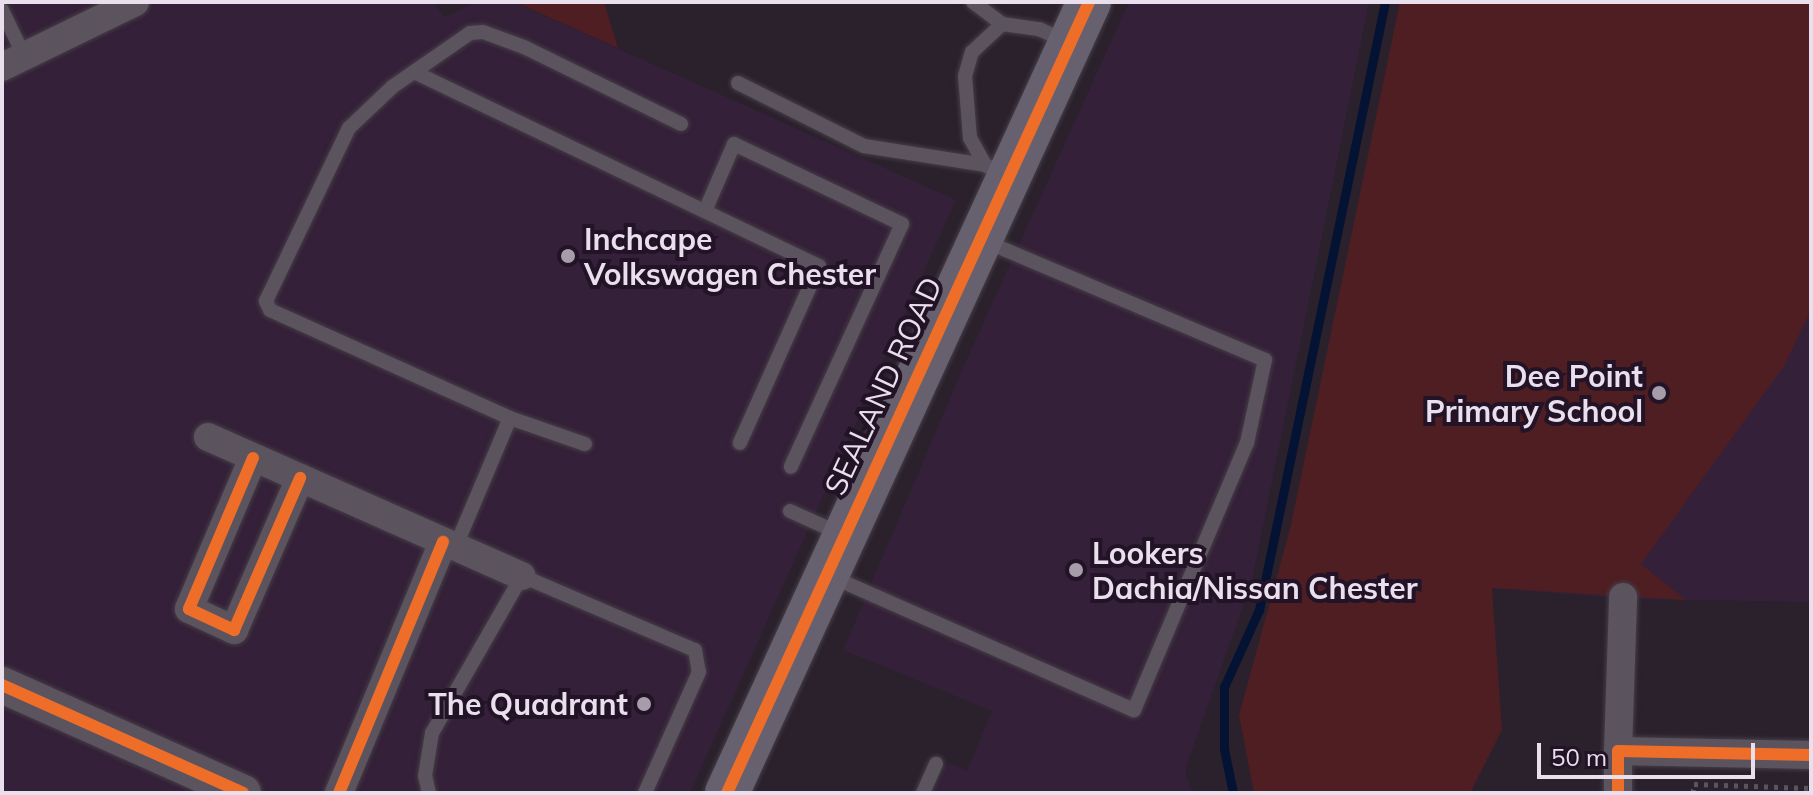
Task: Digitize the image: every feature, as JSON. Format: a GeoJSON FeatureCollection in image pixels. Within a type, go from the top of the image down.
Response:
{"type":"FeatureCollection","features":[{"type":"Feature","properties":{"kind":"main road","name":"SEALAND ROAD"},"geometry":{"type":"LineString","coordinates":[[727,793],[825,573],[980,240],[997,171],[1071,43],[1089,2]]}},
{"type":"Feature","properties":{"kind":"street"},"geometry":{"type":"LineString","coordinates":[[13,62],[135,2]]}},
{"type":"Feature","properties":{"kind":"street"},"geometry":{"type":"LineString","coordinates":[[208,437],[522,576]]}},
{"type":"Feature","properties":{"kind":"street"},"geometry":{"type":"LineString","coordinates":[[253,458],[189,609],[234,630],[300,478]]}},
{"type":"Feature","properties":{"kind":"street"},"geometry":{"type":"LineString","coordinates":[[339,793],[449,545]]}},
{"type":"Feature","properties":{"kind":"street"},"geometry":{"type":"LineString","coordinates":[[1618,793],[1623,597]]}},
{"type":"Feature","properties":{"kind":"street"},"geometry":{"type":"LineString","coordinates":[[2,685],[231,791]]}},
{"type":"Feature","properties":{"kind":"street"},"geometry":{"type":"LineString","coordinates":[[1618,751],[1811,755]]}},
{"type":"Feature","properties":{"kind":"lane"},"geometry":{"type":"LineString","coordinates":[[973,2],[1002,24],[1039,29],[1071,43]]}},
{"type":"Feature","properties":{"kind":"lane"},"geometry":{"type":"LineString","coordinates":[[2,10],[13,62]]}},
{"type":"Feature","properties":{"kind":"lane"},"geometry":{"type":"LineString","coordinates":[[997,171],[970,138],[965,76],[972,52],[1002,24]]}},
{"type":"Feature","properties":{"kind":"lane"},"geometry":{"type":"LineString","coordinates":[[585,444],[510,418],[267,305],[349,128],[363,110],[470,33],[483,32],[681,124]]}},
{"type":"Feature","properties":{"kind":"lane"},"geometry":{"type":"LineString","coordinates":[[414,72],[819,266],[740,443]]}},
{"type":"Feature","properties":{"kind":"lane"},"geometry":{"type":"LineString","coordinates":[[738,83],[864,146],[997,171]]}},
{"type":"Feature","properties":{"kind":"lane"},"geometry":{"type":"LineString","coordinates":[[705,211],[734,144],[902,224],[791,467]]}},
{"type":"Feature","properties":{"kind":"lane"},"geometry":{"type":"LineString","coordinates":[[825,573],[1134,710],[1247,443],[1265,360],[980,240]]}},
{"type":"Feature","properties":{"kind":"lane"},"geometry":{"type":"LineString","coordinates":[[449,545],[510,418]]}},
{"type":"Feature","properties":{"kind":"lane"},"geometry":{"type":"LineString","coordinates":[[790,511],[843,535]]}},
{"type":"Feature","properties":{"kind":"lane"},"geometry":{"type":"LineString","coordinates":[[429,793],[425,776],[432,733],[522,576],[695,650],[699,672],[645,793]]}},
{"type":"Feature","properties":{"kind":"lane"},"geometry":{"type":"LineString","coordinates":[[923,793],[936,764]]}},
{"type":"Feature","properties":{"kind":"path"},"geometry":{"type":"LineString","coordinates":[[1693,793],[1694,784],[1811,788]]}},
{"type":"Feature","properties":{"kind":"shaded area"},"geometry":{"type":"Polygon","coordinates":[[[2,2],[434,2],[444,17],[477,2],[514,2],[956,200],[690,793],[2,793],[2,2]]]}},
{"type":"Feature","properties":{"kind":"shaded area"},"geometry":{"type":"Polygon","coordinates":[[[515,2],[604,2],[618,48],[515,2]]]}},
{"type":"Feature","properties":{"kind":"shaded area"},"geometry":{"type":"Polygon","coordinates":[[[1129,2],[1369,2],[1252,581],[1185,770],[1192,793],[934,793],[947,762],[967,771],[992,711],[843,650],[962,370],[1129,2]]]}},
{"type":"Feature","properties":{"kind":"shaded area"},"geometry":{"type":"Polygon","coordinates":[[[1400,2],[1811,2],[1811,310],[1784,366],[1641,564],[1686,600],[1492,588],[1502,730],[1470,793],[1254,793],[1239,715],[1290,529],[1400,2]]]}},
{"type":"Feature","properties":{"kind":"shaded area"},"geometry":{"type":"Polygon","coordinates":[[[1811,2],[1811,602],[1633,599],[1491,588],[1811,2]]]}},
{"type":"Feature","properties":{"kind":"waterway"},"geometry":{"type":"LineString","coordinates":[[1233,793],[1224,749],[1224,687],[1259,610],[1385,2]]}},
{"type":"Feature","properties":{"kind":"cycle path"},"geometry":{"type":"LineString","coordinates":[[727,793],[1089,2]]}},
{"type":"Feature","properties":{"kind":"cycle path"},"geometry":{"type":"LineString","coordinates":[[253,458],[189,609],[234,630],[300,478]]}},
{"type":"Feature","properties":{"kind":"cycle path"},"geometry":{"type":"LineString","coordinates":[[339,793],[443,542]]}},
{"type":"Feature","properties":{"kind":"cycle path"},"geometry":{"type":"LineString","coordinates":[[2,685],[243,793]]}},
{"type":"Feature","properties":{"kind":"cycle path"},"geometry":{"type":"LineString","coordinates":[[1618,793],[1618,751],[1811,755]]}},
{"type":"Feature","properties":{"kind":"place","name":"Inchcape Volkswagen Chester"},"geometry":{"type":"Point","coordinates":[568,256]}},
{"type":"Feature","properties":{"kind":"place","name":"Dee Point Primary School"},"geometry":{"type":"Point","coordinates":[1659,393]}},
{"type":"Feature","properties":{"kind":"place","name":"Lookers Dachia/Nissan Chester"},"geometry":{"type":"Point","coordinates":[1076,570]}},
{"type":"Feature","properties":{"kind":"place","name":"The Quadrant"},"geometry":{"type":"Point","coordinates":[644,704]}}]}
